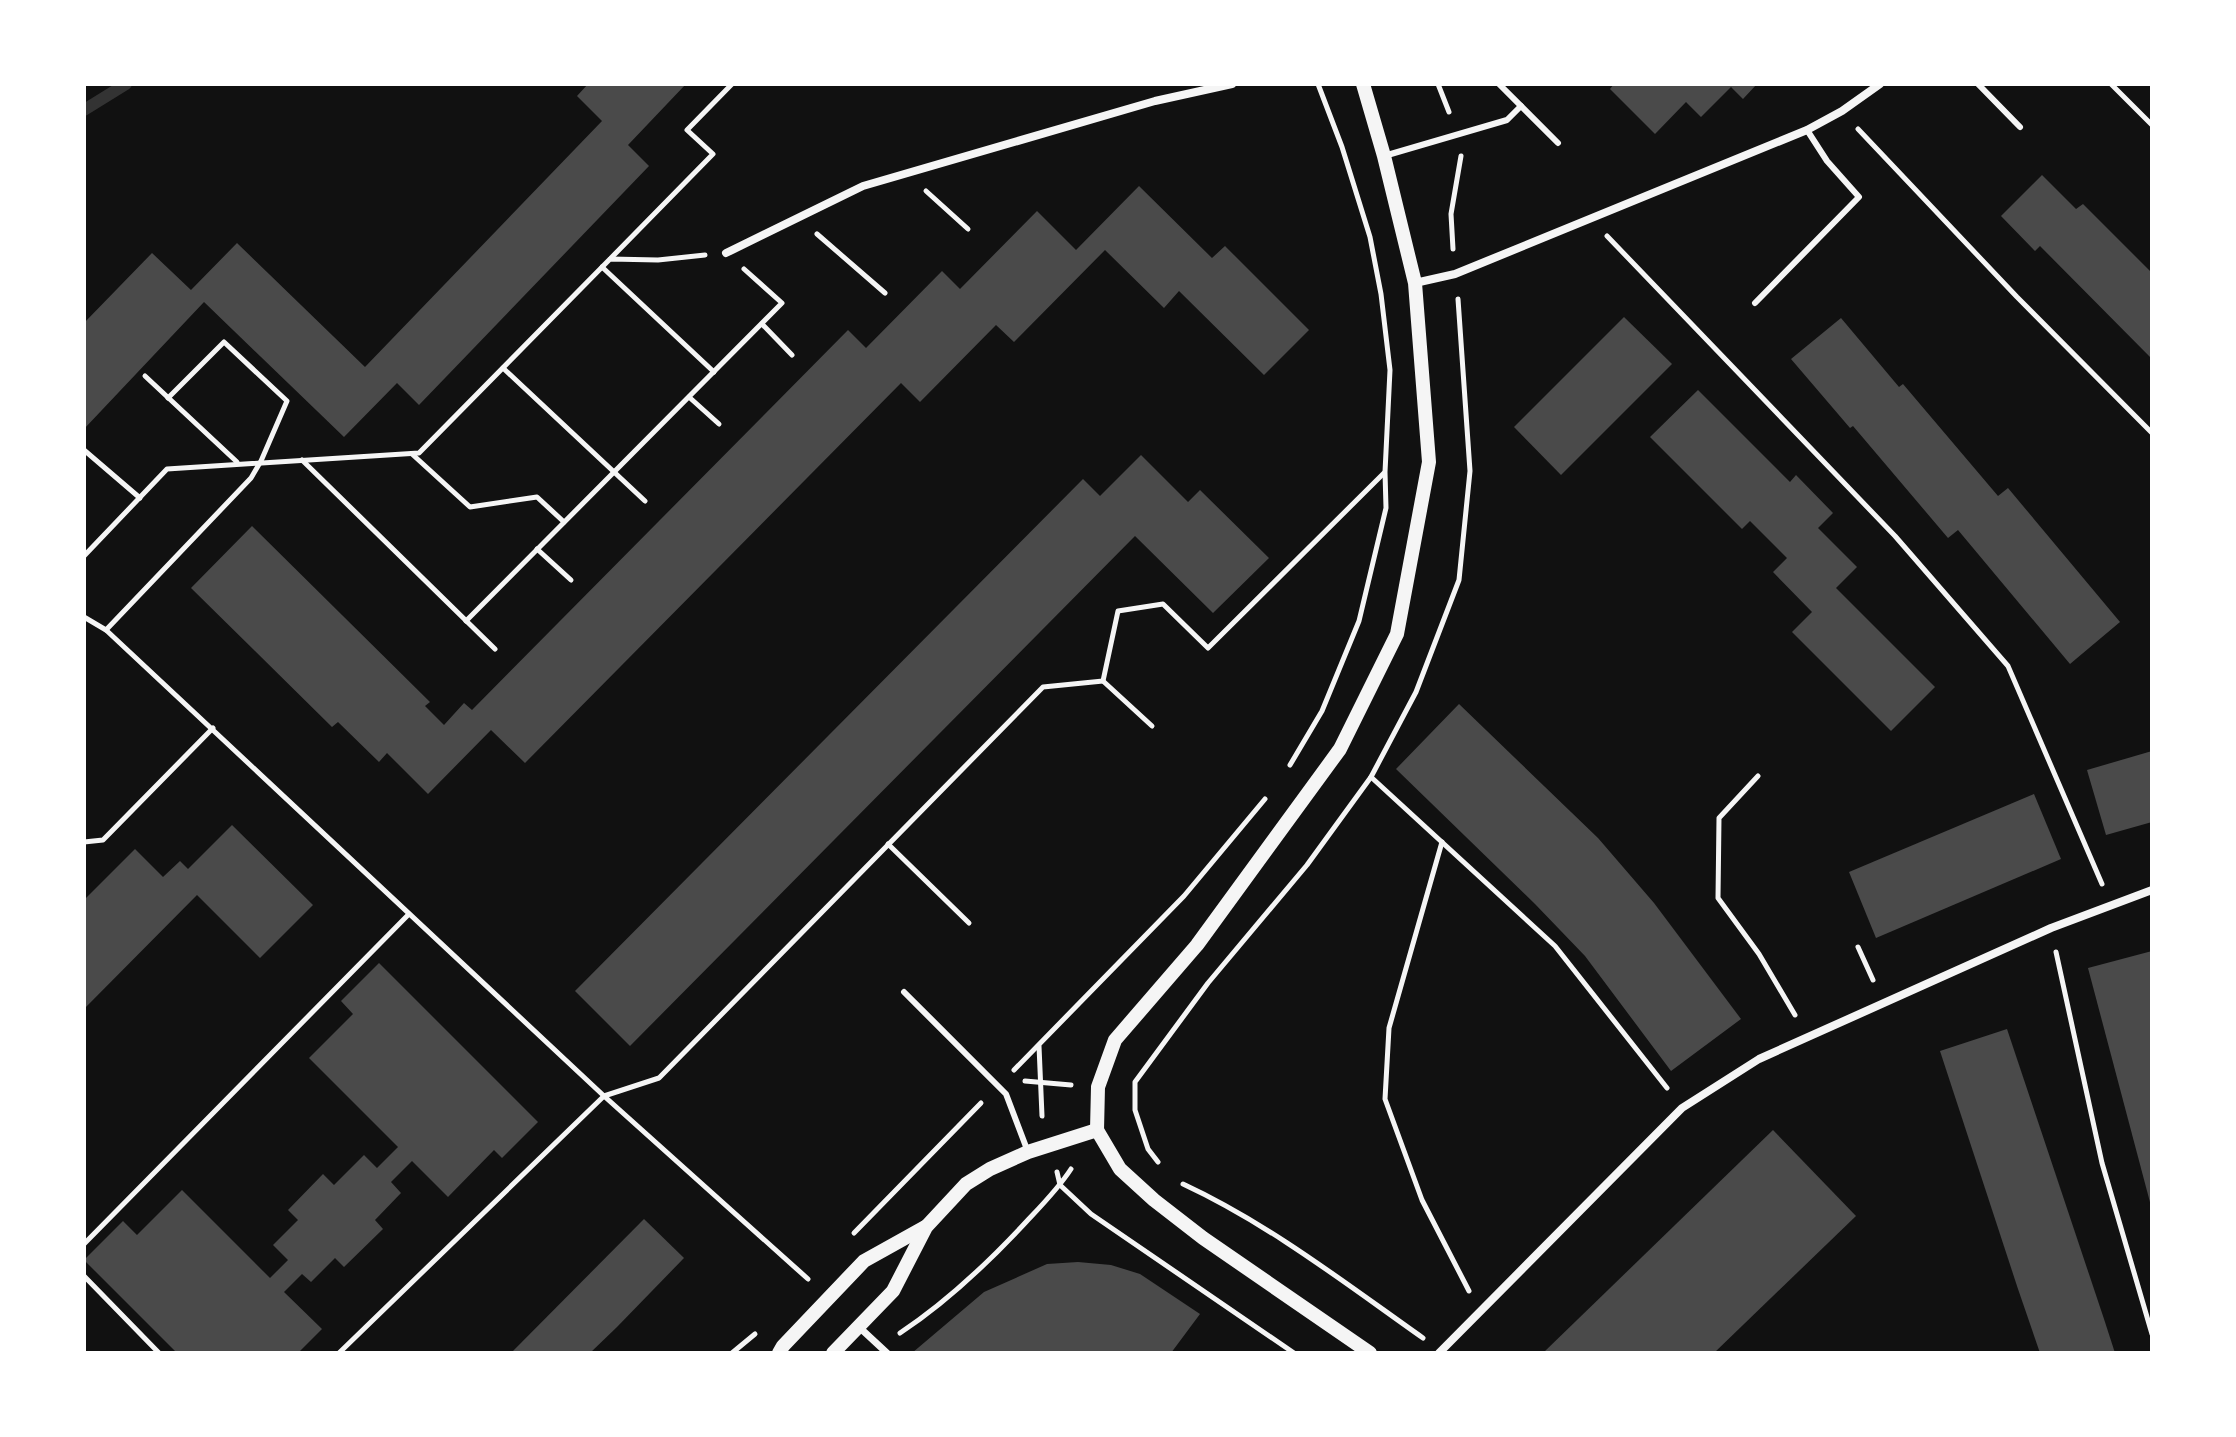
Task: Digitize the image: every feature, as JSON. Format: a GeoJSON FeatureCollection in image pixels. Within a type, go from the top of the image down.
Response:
{"type":"FeatureCollection","features":[{"type":"Feature","properties":{"kind":"street"},"geometry":{"type":"LineString","coordinates":[[726,253],[863,186],[1155,101],[1232,84]]}},
{"type":"Feature","properties":{"kind":"street"},"geometry":{"type":"LineString","coordinates":[[1363,84],[1415,283],[1429,462],[1397,634],[1340,749],[1197,945],[1115,1040],[1098,1087],[1097,1130],[1120,1169],[1154,1200],[1203,1238],[1370,1353]]}},
{"type":"Feature","properties":{"kind":"street"},"geometry":{"type":"LineString","coordinates":[[1415,283],[1455,274],[1807,130],[1842,111],[1880,84]]}},
{"type":"Feature","properties":{"kind":"street"},"geometry":{"type":"LineString","coordinates":[[1440,1352],[1682,1108],[1759,1059],[2051,928],[2152,890]]}},
{"type":"Feature","properties":{"kind":"street"},"geometry":{"type":"LineString","coordinates":[[833,1353],[893,1291],[926,1227],[966,1184],[1028,1152],[1097,1130]]}},
{"type":"Feature","properties":{"kind":"street"},"geometry":{"type":"LineString","coordinates":[[779,1353],[864,1261],[926,1227]]}},
{"type":"Feature","properties":{"kind":"street"},"geometry":{"type":"LineString","coordinates":[[859,1327],[887,1353]]}},
{"type":"Feature","properties":{"kind":"lane"},"geometry":{"type":"LineString","coordinates":[[1499,84],[1558,143]]}},
{"type":"Feature","properties":{"kind":"lane"},"geometry":{"type":"LineString","coordinates":[[1978,84],[2020,127]]}},
{"type":"Feature","properties":{"kind":"lane"},"geometry":{"type":"LineString","coordinates":[[1384,156],[1507,120],[1521,106]]}},
{"type":"Feature","properties":{"kind":"lane"},"geometry":{"type":"LineString","coordinates":[[1755,303],[1859,197],[1827,161],[1807,130]]}},
{"type":"Feature","properties":{"kind":"lane"},"geometry":{"type":"LineString","coordinates":[[904,992],[1006,1094],[1028,1152]]}},
{"type":"Feature","properties":{"kind":"path"},"geometry":{"type":"LineString","coordinates":[[84,556],[167,469],[419,453],[713,154],[687,130],[732,84]]}},
{"type":"Feature","properties":{"kind":"path"},"geometry":{"type":"LineString","coordinates":[[1290,765],[1322,711],[1359,621],[1386,508],[1390,370],[1381,294],[1370,237],[1342,147],[1318,84]]}},
{"type":"Feature","properties":{"kind":"path"},"geometry":{"type":"LineString","coordinates":[[2111,84],[2152,125]]}},
{"type":"Feature","properties":{"kind":"path"},"geometry":{"type":"LineString","coordinates":[[1842,111],[2017,297],[2152,433]]}},
{"type":"Feature","properties":{"kind":"path"},"geometry":{"type":"LineString","coordinates":[[908,174],[968,229]]}},
{"type":"Feature","properties":{"kind":"path"},"geometry":{"type":"LineString","coordinates":[[798,218],[885,293]]}},
{"type":"Feature","properties":{"kind":"path"},"geometry":{"type":"LineString","coordinates":[[1591,220],[1895,536],[2008,666],[2111,904]]}},
{"type":"Feature","properties":{"kind":"path"},"geometry":{"type":"LineString","coordinates":[[466,621],[782,303],[726,253],[658,260],[610,259]]}},
{"type":"Feature","properties":{"kind":"path"},"geometry":{"type":"LineString","coordinates":[[602,267],[714,372]]}},
{"type":"Feature","properties":{"kind":"path"},"geometry":{"type":"LineString","coordinates":[[762,324],[792,355]]}},
{"type":"Feature","properties":{"kind":"path"},"geometry":{"type":"LineString","coordinates":[[106,630],[251,478],[287,401],[224,342],[168,398]]}},
{"type":"Feature","properties":{"kind":"path"},"geometry":{"type":"LineString","coordinates":[[503,368],[645,501]]}},
{"type":"Feature","properties":{"kind":"path"},"geometry":{"type":"LineString","coordinates":[[145,376],[238,463]]}},
{"type":"Feature","properties":{"kind":"path"},"geometry":{"type":"LineString","coordinates":[[689,397],[719,424]]}},
{"type":"Feature","properties":{"kind":"path"},"geometry":{"type":"LineString","coordinates":[[84,450],[140,498]]}},
{"type":"Feature","properties":{"kind":"path"},"geometry":{"type":"LineString","coordinates":[[411,453],[470,507],[537,497],[564,522]]}},
{"type":"Feature","properties":{"kind":"path"},"geometry":{"type":"LineString","coordinates":[[301,459],[495,649]]}},
{"type":"Feature","properties":{"kind":"path"},"geometry":{"type":"LineString","coordinates":[[1103,681],[1118,611],[1163,604],[1208,648],[1385,472]]}},
{"type":"Feature","properties":{"kind":"path"},"geometry":{"type":"LineString","coordinates":[[537,549],[571,580]]}},
{"type":"Feature","properties":{"kind":"path"},"geometry":{"type":"LineString","coordinates":[[84,617],[106,630],[604,1096],[829,1298]]}},
{"type":"Feature","properties":{"kind":"path"},"geometry":{"type":"LineString","coordinates":[[339,1353],[604,1096],[659,1078],[1043,687],[1103,681],[1152,726]]}},
{"type":"Feature","properties":{"kind":"path"},"geometry":{"type":"LineString","coordinates":[[84,842],[103,840],[213,728]]}},
{"type":"Feature","properties":{"kind":"path"},"geometry":{"type":"LineString","coordinates":[[1758,776],[1719,818],[1718,898],[1759,954],[1808,1037]]}},
{"type":"Feature","properties":{"kind":"path"},"geometry":{"type":"LineString","coordinates":[[1371,777],[1555,946],[1682,1108]]}},
{"type":"Feature","properties":{"kind":"path"},"geometry":{"type":"LineString","coordinates":[[853,1234],[1184,896],[1272,790]]}},
{"type":"Feature","properties":{"kind":"path"},"geometry":{"type":"LineString","coordinates":[[1442,842],[1389,1028],[1385,1099],[1422,1200],[1480,1313]]}},
{"type":"Feature","properties":{"kind":"path"},"geometry":{"type":"LineString","coordinates":[[888,844],[969,923]]}},
{"type":"Feature","properties":{"kind":"path"},"geometry":{"type":"LineString","coordinates":[[84,1244],[409,914]]}},
{"type":"Feature","properties":{"kind":"path"},"geometry":{"type":"LineString","coordinates":[[2051,928],[2102,1163],[2152,1334]]}},
{"type":"Feature","properties":{"kind":"path"},"geometry":{"type":"LineString","coordinates":[[1858,947],[1884,1003]]}},
{"type":"Feature","properties":{"kind":"path"},"geometry":{"type":"LineString","coordinates":[[880,1346],[939,1307],[1001,1249],[1060,1185],[1097,1130]]}},
{"type":"Feature","properties":{"kind":"path"},"geometry":{"type":"LineString","coordinates":[[1224,1204],[1294,1246],[1440,1352]]}},
{"type":"Feature","properties":{"kind":"path"},"geometry":{"type":"LineString","coordinates":[[84,1276],[159,1353]]}},
{"type":"Feature","properties":{"kind":"path"},"geometry":{"type":"LineString","coordinates":[[798,1289],[808,1279]]}},
{"type":"Feature","properties":{"kind":"path"},"geometry":{"type":"LineString","coordinates":[[732,1353],[758,1331]]}},
{"type":"Feature","properties":{"kind":"building"},"geometry":{"type":"Polygon","coordinates":[[[588,84],[686,84],[628,145],[649,166],[419,405],[397,383],[344,437],[204,302],[84,429],[84,323],[152,253],[191,290],[237,243],[365,367],[602,121],[577,96],[588,84]]]}},
{"type":"Feature","properties":{"kind":"building"},"geometry":{"type":"Polygon","coordinates":[[[1614,84],[1757,84],[1743,99],[1731,87],[1701,117],[1686,102],[1655,134],[1610,89],[1614,84]]]}},
{"type":"Feature","properties":{"kind":"building"},"geometry":{"type":"Polygon","coordinates":[[[2042,175],[2076,209],[2083,204],[2152,273],[2152,359],[2040,246],[2035,251],[2001,216],[2042,175]]]}},
{"type":"Feature","properties":{"kind":"building"},"geometry":{"type":"Polygon","coordinates":[[[1139,186],[1212,258],[1225,246],[1309,330],[1264,375],[1179,291],[1164,308],[1105,250],[1014,342],[996,325],[920,402],[901,383],[525,763],[491,730],[428,794],[387,753],[379,762],[338,722],[332,727],[191,588],[252,526],[430,702],[425,706],[444,725],[464,703],[472,710],[848,330],[866,348],[942,271],[960,289],[1037,211],[1076,250],[1139,186]]]}},
{"type":"Feature","properties":{"kind":"building"},"geometry":{"type":"Polygon","coordinates":[[[1624,317],[1672,364],[1561,475],[1514,427],[1624,317]]]}},
{"type":"Feature","properties":{"kind":"building"},"geometry":{"type":"Polygon","coordinates":[[[1841,318],[1899,387],[1903,384],[1998,496],[2008,488],[2120,622],[2070,664],[1958,530],[1948,538],[1853,426],[1850,428],[1791,359],[1841,318]]]}},
{"type":"Feature","properties":{"kind":"building"},"geometry":{"type":"Polygon","coordinates":[[[1698,390],[1790,482],[1796,475],[1833,513],[1818,528],[1857,567],[1836,588],[1935,687],[1891,731],[1792,632],[1812,612],[1773,572],[1787,558],[1750,521],[1742,529],[1650,437],[1698,390]]]}},
{"type":"Feature","properties":{"kind":"building"},"geometry":{"type":"Polygon","coordinates":[[[1141,455],[1188,502],[1200,490],[1269,558],[1213,613],[1135,536],[630,1046],[575,991],[1083,479],[1100,496],[1141,455]]]}},
{"type":"Feature","properties":{"kind":"building"},"geometry":{"type":"Polygon","coordinates":[[[1459,704],[1598,838],[1654,903],[1741,1019],[1671,1071],[1585,956],[1396,769],[1459,704]]]}},
{"type":"Feature","properties":{"kind":"building"},"geometry":{"type":"Polygon","coordinates":[[[2152,751],[2152,822],[2106,835],[2087,770],[2152,751]]]}},
{"type":"Feature","properties":{"kind":"building"},"geometry":{"type":"Polygon","coordinates":[[[2034,794],[2061,859],[1876,938],[1849,872],[2034,794]]]}},
{"type":"Feature","properties":{"kind":"building"},"geometry":{"type":"Polygon","coordinates":[[[232,825],[313,905],[260,958],[197,895],[84,1009],[84,900],[135,849],[163,877],[180,861],[188,869],[232,825]]]}},
{"type":"Feature","properties":{"kind":"building"},"geometry":{"type":"Polygon","coordinates":[[[2152,951],[2152,1206],[2151,1206],[2088,968],[2152,951]]]}},
{"type":"Feature","properties":{"kind":"building"},"geometry":{"type":"Polygon","coordinates":[[[379,963],[538,1122],[502,1158],[494,1150],[448,1197],[412,1161],[391,1182],[401,1193],[375,1220],[383,1229],[344,1267],[335,1258],[311,1282],[302,1274],[284,1292],[322,1329],[298,1353],[177,1353],[84,1260],[123,1221],[137,1235],[182,1190],[270,1278],[288,1260],[273,1245],[298,1220],[288,1210],[323,1174],[334,1185],[364,1155],[377,1168],[398,1147],[309,1058],[353,1014],[341,1001],[379,963]]]}},
{"type":"Feature","properties":{"kind":"building"},"geometry":{"type":"Polygon","coordinates":[[[2007,1029],[2115,1353],[2040,1353],[2018,1289],[1940,1051],[2007,1029]]]}},
{"type":"Feature","properties":{"kind":"building"},"geometry":{"type":"Polygon","coordinates":[[[1773,1130],[1856,1216],[1714,1353],[1543,1353],[1773,1130]]]}},
{"type":"Feature","properties":{"kind":"building"},"geometry":{"type":"Polygon","coordinates":[[[644,1219],[684,1258],[617,1327],[590,1353],[511,1353],[644,1219]]]}},
{"type":"Feature","properties":{"kind":"building"},"geometry":{"type":"Polygon","coordinates":[[[1078,1262],[1111,1265],[1140,1274],[1200,1314],[1171,1353],[912,1353],[984,1292],[1047,1264],[1078,1262]]]}},
{"type":"Feature","properties":{"kind":"waterway"},"geometry":{"type":"LineString","coordinates":[[84,110],[126,84]]}}]}
